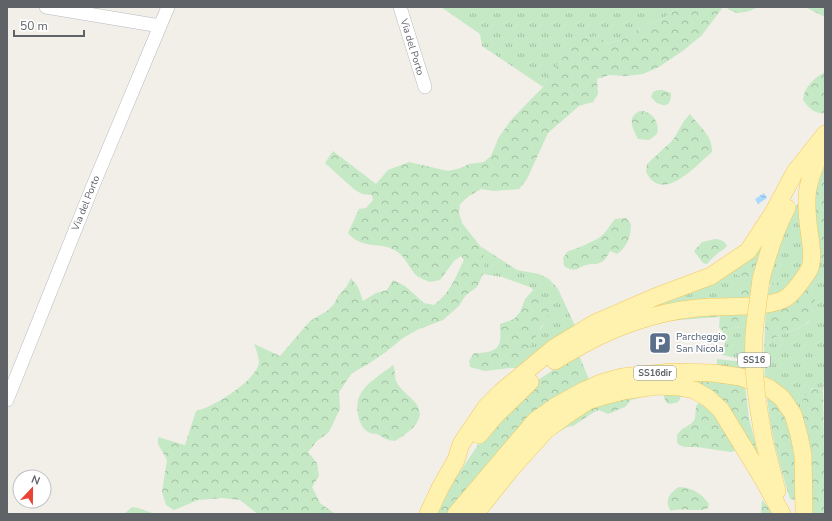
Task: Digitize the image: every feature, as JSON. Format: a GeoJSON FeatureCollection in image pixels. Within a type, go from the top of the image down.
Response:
{"type":"FeatureCollection","features":[{"type":"Feature","properties":{"kind":"main road","name":"SS16"},"geometry":{"type":"LineString","coordinates":[[782,514],[764,441],[757,401],[754,336],[761,278],[769,249],[780,220],[824,139]]}},
{"type":"Feature","properties":{"kind":"main road"},"geometry":{"type":"LineString","coordinates":[[456,460],[496,415],[526,385],[562,356],[594,338],[633,321],[671,312],[710,307],[737,307],[770,303],[785,298],[794,290],[809,268],[811,250],[807,219],[808,189],[824,139]]}},
{"type":"Feature","properties":{"kind":"main road"},"geometry":{"type":"LineString","coordinates":[[428,514],[440,488],[456,460],[462,444],[486,408],[501,392],[554,348],[595,323],[655,297],[711,276],[748,251],[773,213],[796,172],[824,139]]}},
{"type":"Feature","properties":{"kind":"main road","name":"SS16dir"},"geometry":{"type":"LineString","coordinates":[[456,514],[535,421],[556,406],[601,383],[622,377],[650,373],[680,372],[713,373],[741,378],[769,388],[782,398],[793,414],[800,435],[803,456],[804,514]]}},
{"type":"Feature","properties":{"kind":"main road","name":"SS16dir"},"geometry":{"type":"LineString","coordinates":[[475,514],[530,447],[546,430],[564,417],[588,401],[623,391],[656,386],[679,387],[694,390],[708,398],[720,410],[763,479],[782,514]]}},
{"type":"Feature","properties":{"kind":"street"},"geometry":{"type":"LineString","coordinates":[[46,7],[84,10],[160,26]]}},
{"type":"Feature","properties":{"kind":"street","name":"Via del Porto"},"geometry":{"type":"LineString","coordinates":[[7,400],[89,195],[168,7]]}},
{"type":"Feature","properties":{"kind":"street","name":"Via del Porto"},"geometry":{"type":"LineString","coordinates":[[400,7],[406,31],[414,48],[424,87]]}},
{"type":"Feature","properties":{"kind":"green space"},"geometry":{"type":"Polygon","coordinates":[[[441,7],[678,7],[664,18],[637,30],[623,39],[607,44],[598,36],[571,48],[549,74],[543,87],[482,46],[480,34],[441,7]]]}},
{"type":"Feature","properties":{"kind":"green space"},"geometry":{"type":"Polygon","coordinates":[[[678,7],[723,7],[702,35],[684,50],[659,67],[643,74],[626,76],[609,75],[597,79],[598,94],[593,102],[579,106],[548,133],[527,179],[519,189],[494,191],[481,189],[469,196],[460,204],[459,213],[462,223],[480,246],[485,259],[483,274],[477,287],[466,295],[459,306],[443,320],[419,329],[403,338],[386,352],[352,373],[339,392],[340,409],[329,432],[317,441],[308,452],[317,463],[319,476],[312,487],[320,503],[335,514],[258,514],[240,500],[223,498],[198,500],[174,510],[166,505],[162,492],[167,460],[158,444],[158,437],[185,445],[196,411],[223,399],[243,385],[257,369],[259,360],[254,344],[280,356],[310,321],[327,311],[334,304],[351,278],[358,287],[363,301],[376,293],[387,290],[393,280],[405,286],[424,303],[434,305],[449,290],[464,260],[461,256],[454,261],[440,280],[430,282],[416,275],[402,256],[396,251],[384,246],[365,244],[353,238],[348,233],[359,209],[366,208],[373,200],[372,195],[362,194],[355,190],[325,163],[333,151],[376,184],[388,170],[409,162],[448,171],[461,168],[469,164],[484,162],[491,156],[499,137],[511,120],[543,87],[549,74],[581,38],[598,36],[608,44],[623,39],[637,30],[664,18],[678,7]]]}},
{"type":"Feature","properties":{"kind":"green space"},"geometry":{"type":"Polygon","coordinates":[[[726,7],[759,7],[746,12],[738,13],[726,7]]]}},
{"type":"Feature","properties":{"kind":"green space"},"geometry":{"type":"Polygon","coordinates":[[[805,7],[825,7],[825,17],[805,7]]]}},
{"type":"Feature","properties":{"kind":"green space"},"geometry":{"type":"Polygon","coordinates":[[[825,72],[825,113],[818,113],[812,110],[803,100],[805,91],[810,83],[825,72]]]}},
{"type":"Feature","properties":{"kind":"green space"},"geometry":{"type":"Polygon","coordinates":[[[658,90],[671,93],[671,98],[667,104],[661,105],[651,97],[653,92],[658,90]]]}},
{"type":"Feature","properties":{"kind":"green space"},"geometry":{"type":"Polygon","coordinates":[[[640,111],[648,113],[656,121],[658,130],[657,134],[649,140],[638,139],[632,124],[633,116],[640,111]]]}},
{"type":"Feature","properties":{"kind":"green space"},"geometry":{"type":"Polygon","coordinates":[[[690,114],[708,136],[712,146],[712,152],[689,173],[670,184],[661,185],[653,181],[646,172],[647,164],[673,140],[690,114]]]}},
{"type":"Feature","properties":{"kind":"green space"},"geometry":{"type":"Polygon","coordinates":[[[825,165],[825,257],[819,261],[814,199],[817,182],[825,165]]]}},
{"type":"Feature","properties":{"kind":"green space"},"geometry":{"type":"Polygon","coordinates":[[[807,187],[808,259],[793,282],[768,284],[778,246],[807,187]]]}},
{"type":"Feature","properties":{"kind":"green space"},"geometry":{"type":"Polygon","coordinates":[[[626,218],[631,224],[629,237],[626,245],[617,254],[610,251],[606,258],[601,262],[587,265],[575,270],[568,269],[564,266],[563,258],[568,251],[590,243],[598,238],[615,219],[626,218]]]}},
{"type":"Feature","properties":{"kind":"green space"},"geometry":{"type":"Polygon","coordinates":[[[715,239],[722,241],[727,246],[707,264],[703,263],[694,251],[702,242],[715,239]]]}},
{"type":"Feature","properties":{"kind":"green space"},"geometry":{"type":"Polygon","coordinates":[[[480,246],[517,270],[539,274],[549,279],[558,289],[577,330],[522,368],[533,338],[543,326],[545,299],[530,287],[502,277],[483,274],[485,259],[480,246]]]}},
{"type":"Feature","properties":{"kind":"green space"},"geometry":{"type":"Polygon","coordinates":[[[760,246],[761,250],[755,269],[749,304],[712,299],[723,297],[735,290],[738,286],[740,276],[736,273],[730,273],[760,246]]]}},
{"type":"Feature","properties":{"kind":"green space"},"geometry":{"type":"Polygon","coordinates":[[[825,257],[825,370],[823,391],[820,388],[812,388],[801,403],[799,417],[765,384],[764,347],[778,336],[808,323],[813,314],[805,285],[819,261],[825,257]]]}},
{"type":"Feature","properties":{"kind":"green space"},"geometry":{"type":"Polygon","coordinates":[[[733,272],[740,276],[738,287],[728,296],[712,299],[573,346],[582,335],[733,272]]]}},
{"type":"Feature","properties":{"kind":"green space"},"geometry":{"type":"Polygon","coordinates":[[[779,282],[793,282],[767,302],[770,285],[779,282]]]}},
{"type":"Feature","properties":{"kind":"green space"},"geometry":{"type":"Polygon","coordinates":[[[805,285],[812,291],[815,297],[815,309],[813,316],[803,325],[774,338],[764,347],[766,308],[805,285]]]}},
{"type":"Feature","properties":{"kind":"green space"},"geometry":{"type":"Polygon","coordinates":[[[534,289],[545,299],[550,312],[527,352],[522,368],[485,371],[470,367],[469,361],[474,353],[490,352],[499,345],[500,324],[514,319],[520,312],[525,299],[534,289]]]}},
{"type":"Feature","properties":{"kind":"green space"},"geometry":{"type":"Polygon","coordinates":[[[748,312],[746,326],[722,331],[719,327],[720,314],[748,312]]]}},
{"type":"Feature","properties":{"kind":"green space"},"geometry":{"type":"Polygon","coordinates":[[[720,314],[719,317],[665,321],[663,319],[720,314]]]}},
{"type":"Feature","properties":{"kind":"green space"},"geometry":{"type":"Polygon","coordinates":[[[746,326],[745,360],[722,355],[725,337],[722,331],[746,326]]]}},
{"type":"Feature","properties":{"kind":"green space"},"geometry":{"type":"Polygon","coordinates":[[[578,353],[590,382],[477,480],[448,514],[437,514],[455,479],[482,439],[528,387],[578,353]]]}},
{"type":"Feature","properties":{"kind":"green space"},"geometry":{"type":"Polygon","coordinates":[[[717,359],[745,362],[746,376],[717,368],[717,359]]]}},
{"type":"Feature","properties":{"kind":"green space"},"geometry":{"type":"Polygon","coordinates":[[[393,365],[397,383],[412,399],[420,412],[417,423],[407,433],[395,441],[388,440],[378,434],[370,433],[366,430],[358,417],[357,406],[359,397],[365,387],[393,365]]]}},
{"type":"Feature","properties":{"kind":"green space"},"geometry":{"type":"Polygon","coordinates":[[[688,378],[745,385],[749,419],[758,453],[754,455],[688,378]]]}},
{"type":"Feature","properties":{"kind":"green space"},"geometry":{"type":"Polygon","coordinates":[[[817,386],[823,391],[825,514],[805,514],[800,407],[806,395],[817,386]]]}},
{"type":"Feature","properties":{"kind":"green space"},"geometry":{"type":"Polygon","coordinates":[[[767,392],[776,397],[795,430],[796,500],[790,499],[778,459],[772,433],[767,392]]]}},
{"type":"Feature","properties":{"kind":"green space"},"geometry":{"type":"Polygon","coordinates":[[[663,394],[681,396],[679,401],[676,403],[669,404],[666,402],[663,394]]]}},
{"type":"Feature","properties":{"kind":"green space"},"geometry":{"type":"Polygon","coordinates":[[[640,396],[639,398],[631,400],[625,407],[608,414],[599,410],[573,426],[567,427],[554,435],[552,433],[600,400],[640,396]]]}},
{"type":"Feature","properties":{"kind":"green space"},"geometry":{"type":"Polygon","coordinates":[[[701,401],[708,405],[740,449],[731,452],[679,445],[677,442],[677,435],[695,419],[696,406],[701,401]]]}},
{"type":"Feature","properties":{"kind":"green space"},"geometry":{"type":"Polygon","coordinates":[[[679,487],[693,490],[700,494],[709,504],[708,508],[700,510],[671,511],[668,504],[670,495],[679,487]]]}},
{"type":"Feature","properties":{"kind":"green space"},"geometry":{"type":"Polygon","coordinates":[[[762,500],[769,508],[772,514],[761,514],[762,500]]]}},
{"type":"Feature","properties":{"kind":"green space"},"geometry":{"type":"Polygon","coordinates":[[[132,507],[138,508],[155,514],[124,514],[132,507]]]}},
{"type":"Feature","properties":{"kind":"water"},"geometry":{"type":"Polygon","coordinates":[[[764,193],[767,198],[758,204],[755,199],[764,193]]]}},
{"type":"Feature","properties":{"kind":"place","name":"Parcheggio San Nicola"},"geometry":{"type":"Point","coordinates":[660,343]}}]}
